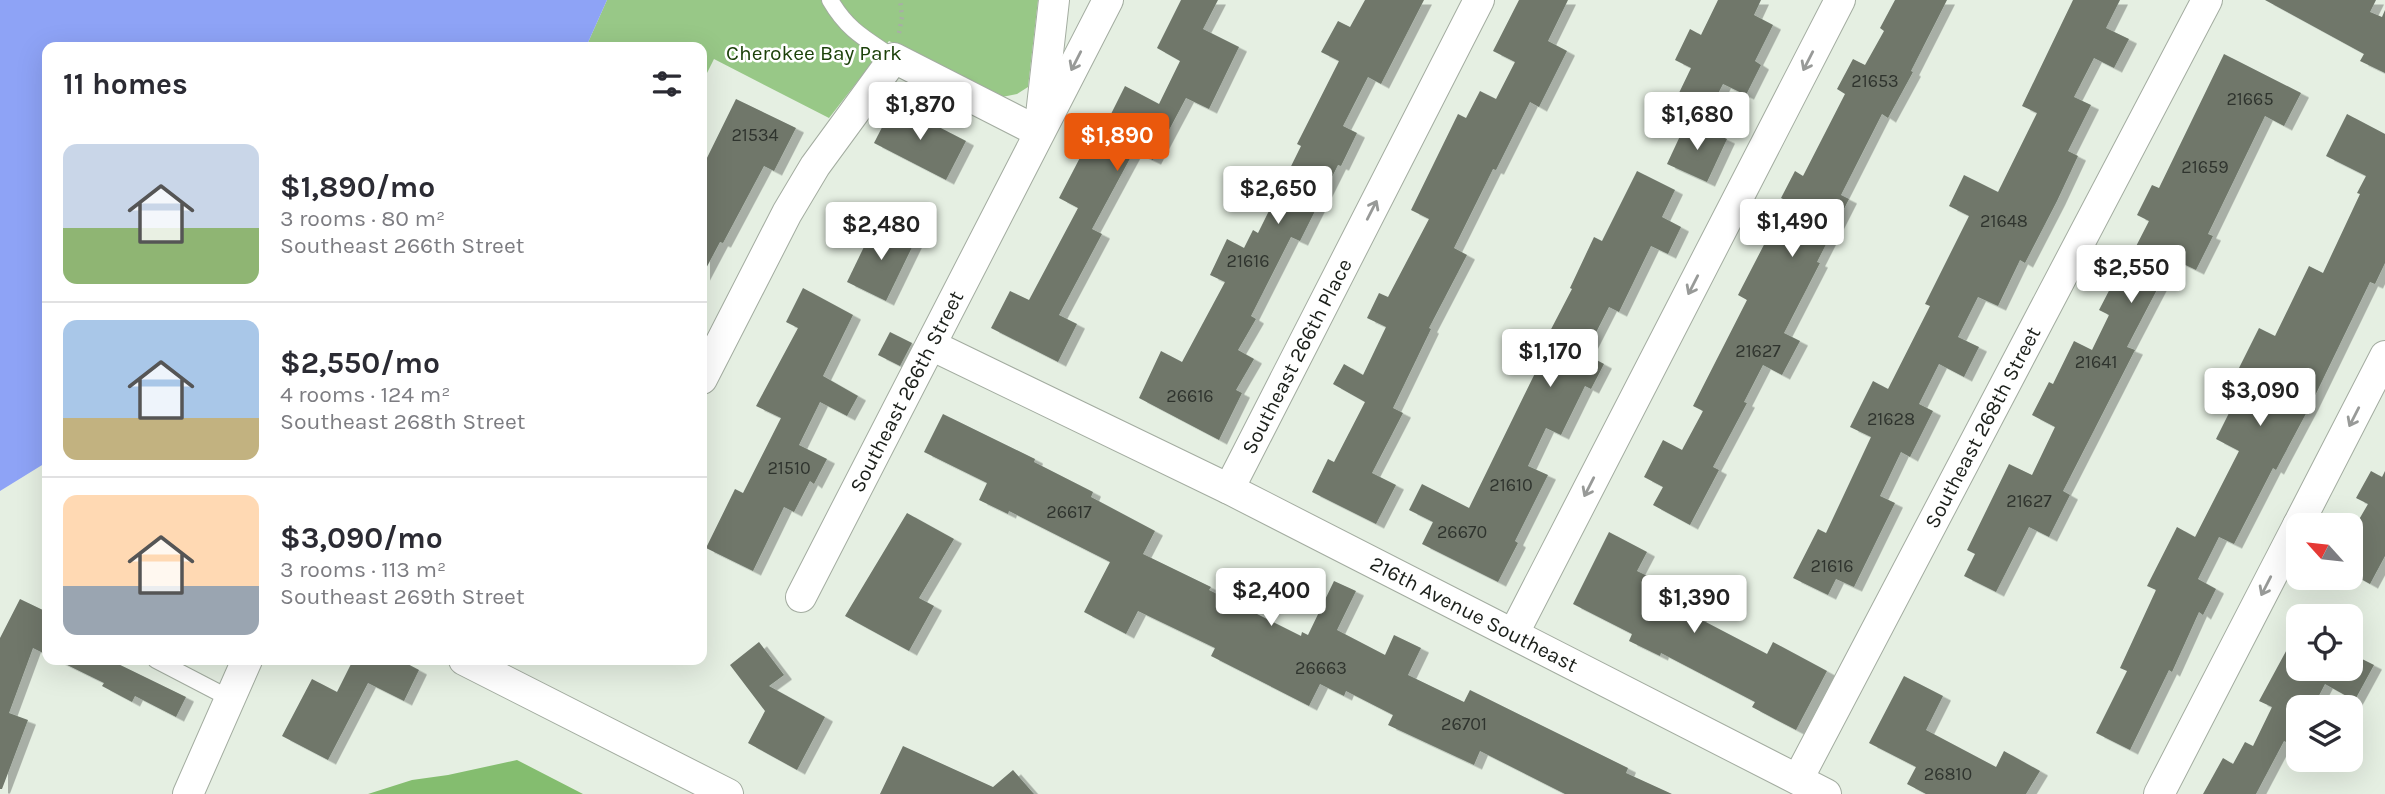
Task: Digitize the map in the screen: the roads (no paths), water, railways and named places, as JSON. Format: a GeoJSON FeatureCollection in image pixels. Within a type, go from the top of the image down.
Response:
{"type":"FeatureCollection","features":[{"type":"Feature","properties":{"kind":"street"},"geometry":{"type":"LineString","coordinates":[[707,369],[794,201],[815,166],[894,58],[1039,132],[1054,0]]}},
{"type":"Feature","properties":{"kind":"street","name":"Southeast 266th Street"},"geometry":{"type":"LineString","coordinates":[[802,597],[1108,0]]}},
{"type":"Feature","properties":{"kind":"street","name":"Southeast 266th Place"},"geometry":{"type":"LineString","coordinates":[[1229,489],[1479,0]]}},
{"type":"Feature","properties":{"kind":"street"},"geometry":{"type":"LineString","coordinates":[[1514,634],[1840,0]]}},
{"type":"Feature","properties":{"kind":"street","name":"Southeast 268th Street"},"geometry":{"type":"LineString","coordinates":[[1798,779],[2207,0]]}},
{"type":"Feature","properties":{"kind":"street","name":"216th Avenue Southeast"},"geometry":{"type":"LineString","coordinates":[[931,345],[1229,489],[1826,794]]}},
{"type":"Feature","properties":{"kind":"street"},"geometry":{"type":"LineString","coordinates":[[2304,513],[2385,356]]}},
{"type":"Feature","properties":{"kind":"street"},"geometry":{"type":"LineString","coordinates":[[2159,794],[2286,548]]}},
{"type":"Feature","properties":{"kind":"street"},"geometry":{"type":"LineString","coordinates":[[188,794],[245,665]]}},
{"type":"Feature","properties":{"kind":"street"},"geometry":{"type":"LineString","coordinates":[[474,665],[728,794]]}},
{"type":"Feature","properties":{"kind":"lane"},"geometry":{"type":"LineString","coordinates":[[830,0],[844,23],[864,40],[894,58]]}},
{"type":"Feature","properties":{"kind":"lane"},"geometry":{"type":"LineString","coordinates":[[166,665],[229,698]]}},
{"type":"Feature","properties":{"kind":"water"},"geometry":{"type":"Polygon","coordinates":[[[0,0],[607,0],[588,42],[42,42],[42,465],[0,491],[0,0]]]}},
{"type":"Feature","properties":{"kind":"park label","name":"Cherokee Bay Park"},"geometry":{"type":"Point","coordinates":[814,53]}}]}
